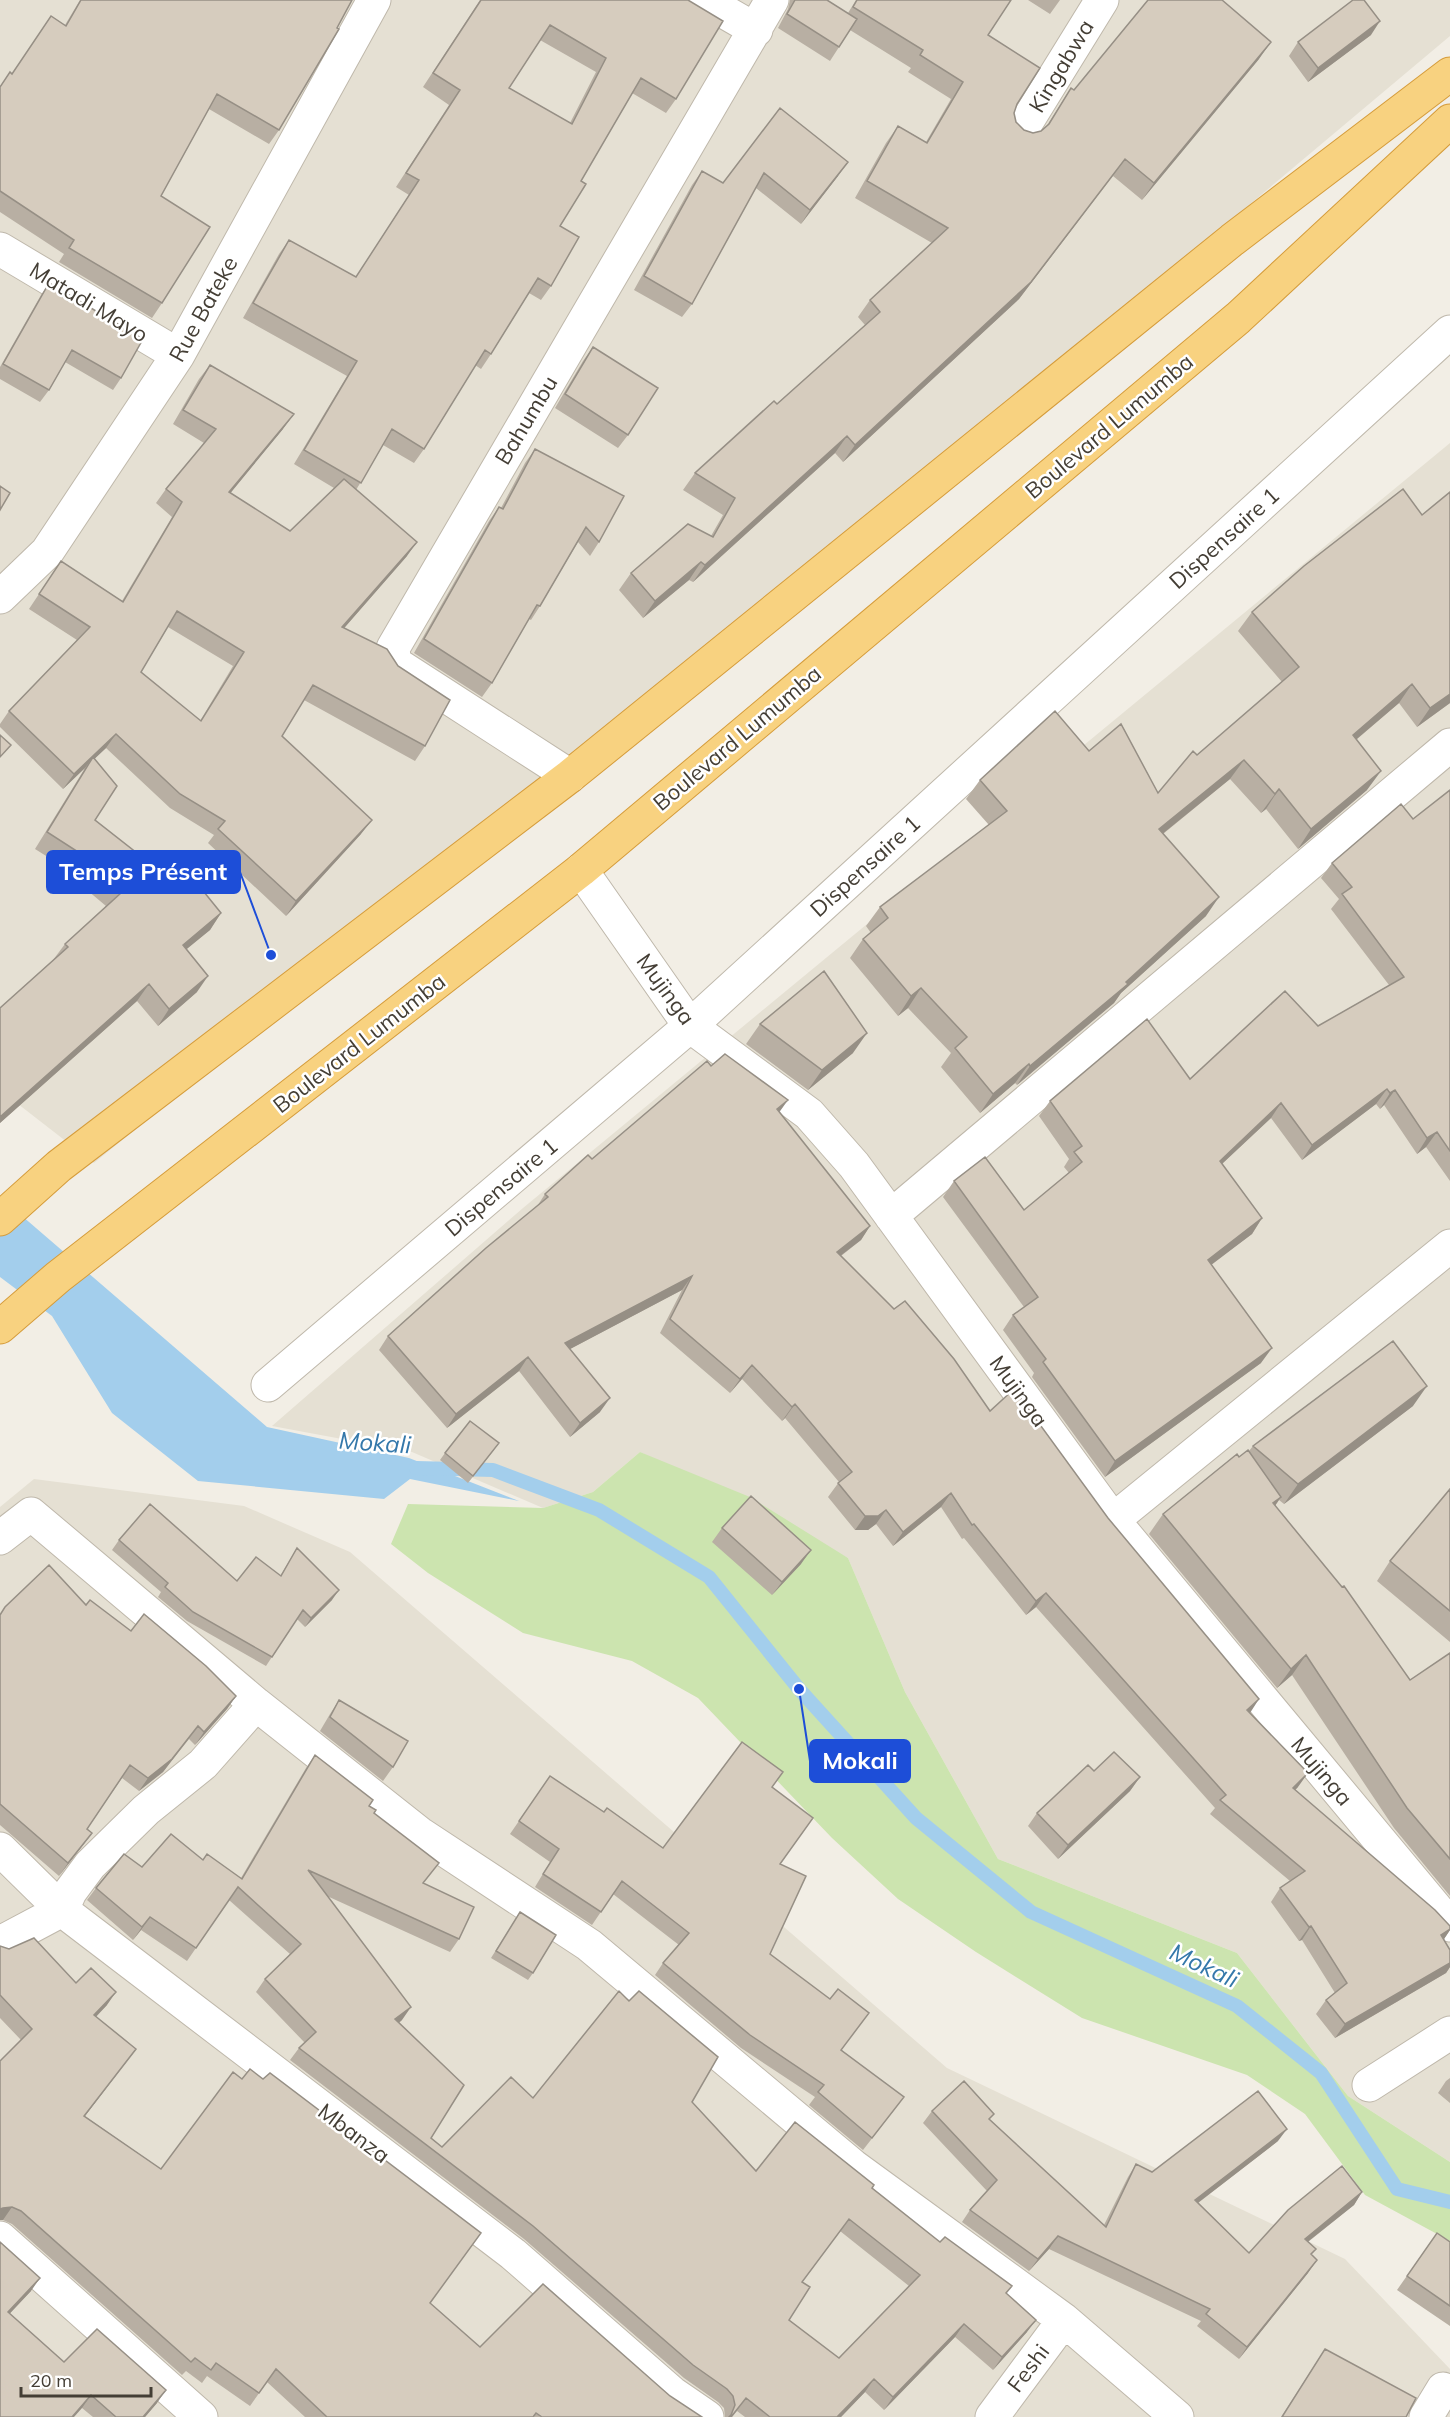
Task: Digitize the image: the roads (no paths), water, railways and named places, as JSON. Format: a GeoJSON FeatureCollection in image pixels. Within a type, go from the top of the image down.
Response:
{"type":"FeatureCollection","features":[{"type":"Feature","properties":{"kind":"highway"},"geometry":{"type":"LineString","coordinates":[[0,1219],[59,1166],[570,776],[1232,240],[1450,74]]}},
{"type":"Feature","properties":{"kind":"highway","name":"Boulevard Lumumba"},"geometry":{"type":"LineString","coordinates":[[0,1327],[58,1276],[581,870],[1238,318],[1450,121]]}},
{"type":"Feature","properties":{"kind":"street","name":"Rue Bateke"},"geometry":{"type":"LineString","coordinates":[[0,597],[47,552],[178,355],[374,0]]}},
{"type":"Feature","properties":{"kind":"street"},"geometry":{"type":"LineString","coordinates":[[704,0],[756,30]]}},
{"type":"Feature","properties":{"kind":"street","name":"Bahumbu"},"geometry":{"type":"LineString","coordinates":[[570,776],[398,665],[394,659],[393,648],[772,0]]}},
{"type":"Feature","properties":{"kind":"street","name":"Kingabwa"},"geometry":{"type":"LineString","coordinates":[[1021,131],[1102,0]]}},
{"type":"Feature","properties":{"kind":"street","name":"Matadi Mayo"},"geometry":{"type":"LineString","coordinates":[[0,249],[178,355]]}},
{"type":"Feature","properties":{"kind":"street","name":"Dispensaire 1"},"geometry":{"type":"LineString","coordinates":[[268,1385],[690,1026],[1450,332]]}},
{"type":"Feature","properties":{"kind":"street"},"geometry":{"type":"LineString","coordinates":[[891,1216],[1450,745]]}},
{"type":"Feature","properties":{"kind":"street","name":"Mujinga"},"geometry":{"type":"LineString","coordinates":[[581,870],[690,1026],[809,1114],[854,1165],[1113,1520],[1450,1925]]}},
{"type":"Feature","properties":{"kind":"street"},"geometry":{"type":"LineString","coordinates":[[1113,1520],[1450,1246]]}},
{"type":"Feature","properties":{"kind":"street"},"geometry":{"type":"LineString","coordinates":[[0,1538],[30,1514],[255,1704],[419,1833],[589,1945],[853,2166],[1064,2320],[1177,2417]]}},
{"type":"Feature","properties":{"kind":"street"},"geometry":{"type":"LineString","coordinates":[[0,1943],[62,1910],[70,1892],[90,1865],[146,1810],[203,1764],[255,1704]]}},
{"type":"Feature","properties":{"kind":"street","name":"Mbanza"},"geometry":{"type":"LineString","coordinates":[[0,1849],[62,1910],[513,2254],[672,2393],[707,2417]]}},
{"type":"Feature","properties":{"kind":"street"},"geometry":{"type":"LineString","coordinates":[[1369,2085],[1450,2034]]}},
{"type":"Feature","properties":{"kind":"street"},"geometry":{"type":"LineString","coordinates":[[0,2238],[201,2417]]}},
{"type":"Feature","properties":{"kind":"street","name":"Feshi"},"geometry":{"type":"LineString","coordinates":[[992,2417],[1064,2320]]}},
{"type":"Feature","properties":{"kind":"street"},"geometry":{"type":"LineString","coordinates":[[1426,2417],[1447,2391]]}},
{"type":"Feature","properties":{"kind":"water"},"geometry":{"type":"Polygon","coordinates":[[[0,1197],[267,1427],[409,1458],[519,1501],[410,1479],[384,1499],[198,1481],[112,1413],[52,1316],[0,1277],[0,1197]]]}},
{"type":"Feature","properties":{"kind":"waterway","name":"Mokali"},"geometry":{"type":"LineString","coordinates":[[416,1468],[493,1470],[599,1510],[709,1577],[799,1689],[916,1818],[1031,1912],[1237,2006],[1321,2073],[1397,2189],[1450,2202]]}},
{"type":"Feature","properties":{"kind":"place","name":"Temps Présent"},"geometry":{"type":"Point","coordinates":[271,955]}},
{"type":"Feature","properties":{"kind":"place","name":"Mokali"},"geometry":{"type":"Point","coordinates":[799,1689]}}]}
